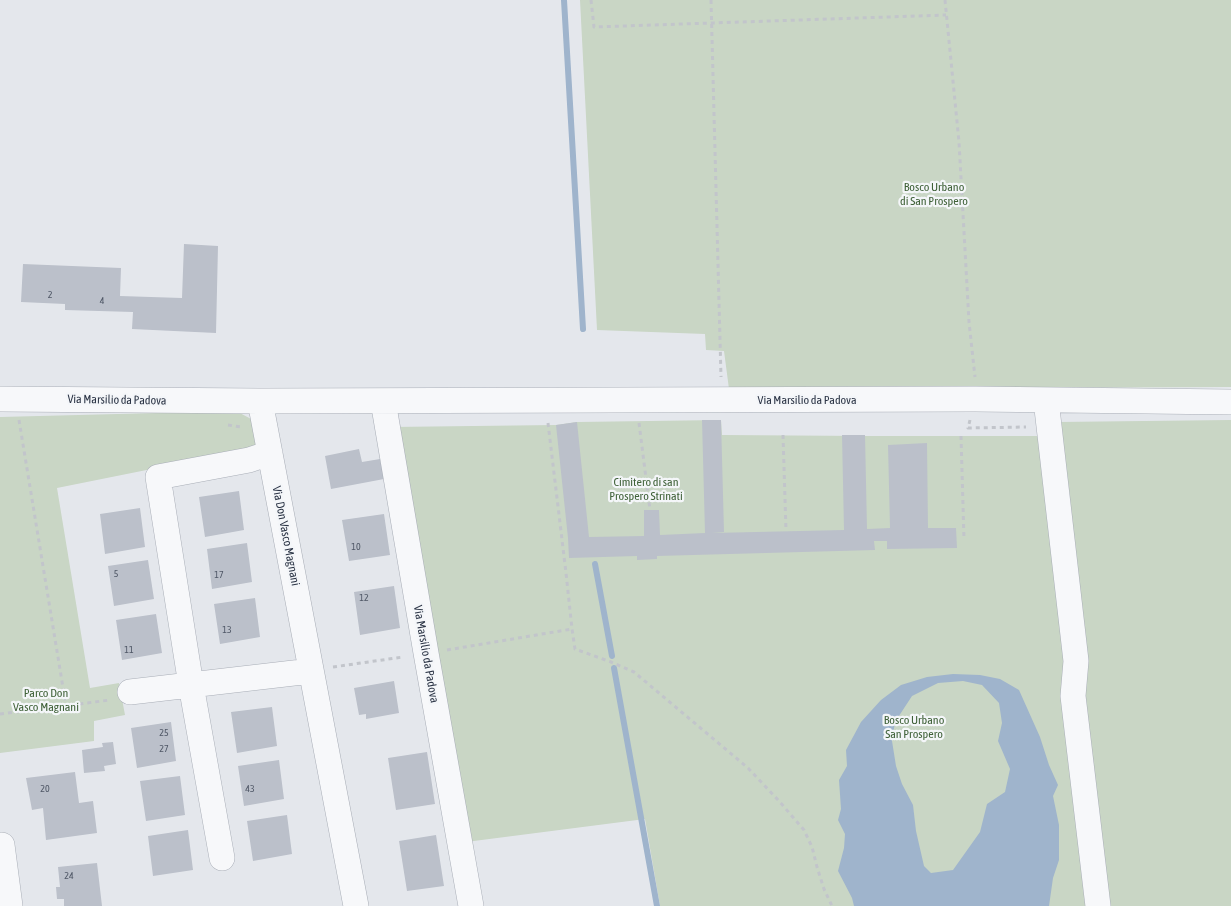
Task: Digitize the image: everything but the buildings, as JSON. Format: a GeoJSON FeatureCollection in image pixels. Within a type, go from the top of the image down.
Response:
{"type":"FeatureCollection","features":[{"type":"Feature","properties":{"kind":"street","name":"Via Marsilio da Padova"},"geometry":{"type":"LineString","coordinates":[[0,399],[260,401],[1046,400],[1231,402]]}},
{"type":"Feature","properties":{"kind":"street"},"geometry":{"type":"LineString","coordinates":[[1046,400],[1076,661],[1073,696],[1098,906]]}},
{"type":"Feature","properties":{"kind":"street","name":"Via Don Vasco Magnani"},"geometry":{"type":"LineString","coordinates":[[260,401],[356,906]]}},
{"type":"Feature","properties":{"kind":"street","name":"Via Marsilio da Padova"},"geometry":{"type":"LineString","coordinates":[[383,401],[471,906]]}},
{"type":"Feature","properties":{"kind":"street"},"geometry":{"type":"LineString","coordinates":[[222,858],[191,684],[158,477],[249,460],[270,453]]}},
{"type":"Feature","properties":{"kind":"street"},"geometry":{"type":"LineString","coordinates":[[130,692],[312,670]]}},
{"type":"Feature","properties":{"kind":"street"},"geometry":{"type":"LineString","coordinates":[[2,845],[10,906]]}},
{"type":"Feature","properties":{"kind":"path"},"geometry":{"type":"LineString","coordinates":[[591,0],[594,27],[946,15]]}},
{"type":"Feature","properties":{"kind":"path"},"geometry":{"type":"LineString","coordinates":[[710,0],[722,400]]}},
{"type":"Feature","properties":{"kind":"path"},"geometry":{"type":"LineString","coordinates":[[945,0],[959,142],[969,322],[975,373],[975,400]]}},
{"type":"Feature","properties":{"kind":"path"},"geometry":{"type":"LineString","coordinates":[[638,418],[650,510]]}},
{"type":"Feature","properties":{"kind":"path"},"geometry":{"type":"LineString","coordinates":[[19,419],[66,706]]}},
{"type":"Feature","properties":{"kind":"path"},"geometry":{"type":"LineString","coordinates":[[547,420],[575,649],[634,672],[748,768],[804,830],[812,847],[824,889],[832,906]]}},
{"type":"Feature","properties":{"kind":"path"},"geometry":{"type":"LineString","coordinates":[[783,435],[786,532]]}},
{"type":"Feature","properties":{"kind":"path"},"geometry":{"type":"LineString","coordinates":[[961,436],[964,540]]}},
{"type":"Feature","properties":{"kind":"path"},"geometry":{"type":"LineString","coordinates":[[312,670],[572,629]]}},
{"type":"Feature","properties":{"kind":"path"},"geometry":{"type":"LineString","coordinates":[[0,714],[122,699],[130,692]]}},
{"type":"Feature","properties":{"kind":"green space","name":"Bosco Urbano di San Prospero"},"geometry":{"type":"Polygon","coordinates":[[[580,0],[1231,0],[1231,387],[729,389],[724,351],[706,350],[705,334],[597,330],[580,0]]]}},
{"type":"Feature","properties":{"kind":"green space","name":"Parco Don Vasco Magnani"},"geometry":{"type":"Polygon","coordinates":[[[236,411],[253,420],[261,447],[57,488],[90,688],[119,683],[125,715],[94,721],[94,741],[0,753],[0,417],[236,411]]]}},
{"type":"Feature","properties":{"kind":"green space","name":"Bosco Urbano San Prospero"},"geometry":{"type":"Polygon","coordinates":[[[721,420],[722,435],[1040,436],[1057,422],[1231,420],[1231,906],[660,906],[645,819],[466,842],[391,427],[721,420]]]}},
{"type":"Feature","properties":{"kind":"water"},"geometry":{"type":"Polygon","coordinates":[[[953,674],[980,675],[1000,679],[1019,690],[1040,737],[1058,785],[1053,796],[1059,825],[1059,860],[1053,878],[1049,906],[854,906],[852,898],[838,871],[844,848],[845,834],[838,820],[841,809],[839,780],[847,766],[846,750],[861,722],[881,700],[901,685],[927,677],[953,674]],[[963,681],[938,683],[912,696],[895,722],[892,741],[896,766],[902,784],[913,805],[916,831],[924,866],[931,873],[953,870],[980,832],[987,804],[1005,792],[1010,769],[998,741],[1002,723],[999,703],[982,685],[963,681]]]}},
{"type":"Feature","properties":{"kind":"waterway"},"geometry":{"type":"LineString","coordinates":[[564,0],[583,329]]}},
{"type":"Feature","properties":{"kind":"waterway"},"geometry":{"type":"LineString","coordinates":[[595,564],[612,656]]}},
{"type":"Feature","properties":{"kind":"waterway"},"geometry":{"type":"LineString","coordinates":[[614,668],[657,906]]}},
{"type":"Feature","properties":{"kind":"park label","name":"Cimitero di san Prospero Strinati"},"geometry":{"type":"Point","coordinates":[646,489]}}]}
